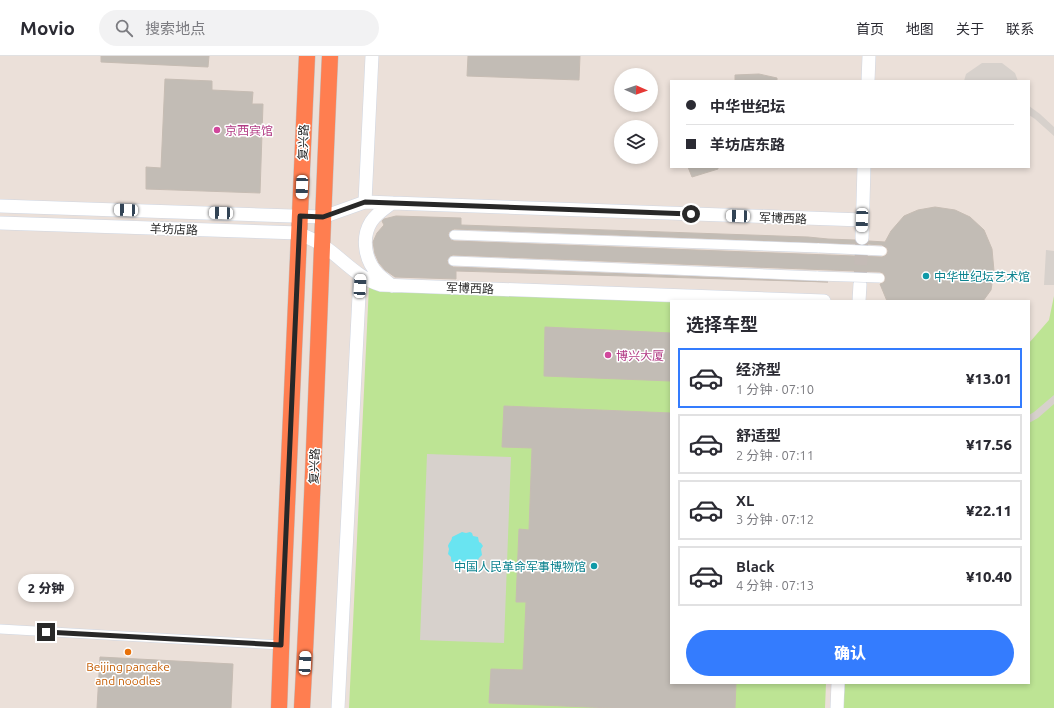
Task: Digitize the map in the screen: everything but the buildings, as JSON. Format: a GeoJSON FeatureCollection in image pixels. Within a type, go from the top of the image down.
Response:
{"type":"FeatureCollection","features":[{"type":"Feature","properties":{"kind":"highway","name":"复兴路"},"geometry":{"type":"LineString","coordinates":[[279,708],[307,56]]}},
{"type":"Feature","properties":{"kind":"highway","name":"复兴路"},"geometry":{"type":"LineString","coordinates":[[302,708],[315,446],[330,56]]}},
{"type":"Feature","properties":{"kind":"street"},"geometry":{"type":"LineString","coordinates":[[365,202],[372,56]]}},
{"type":"Feature","properties":{"kind":"street"},"geometry":{"type":"LineString","coordinates":[[868,80],[869,56]]}},
{"type":"Feature","properties":{"kind":"street"},"geometry":{"type":"LineString","coordinates":[[862,238],[864,168]]}},
{"type":"Feature","properties":{"kind":"street","name":"军博西路"},"geometry":{"type":"LineString","coordinates":[[323,217],[365,202],[862,220]]}},
{"type":"Feature","properties":{"kind":"street"},"geometry":{"type":"LineString","coordinates":[[392,203],[381,211],[371,222],[367,232],[366,248],[368,261],[377,273],[392,286]]}},
{"type":"Feature","properties":{"kind":"street","name":"羊坊店路"},"geometry":{"type":"LineString","coordinates":[[0,206],[323,217]]}},
{"type":"Feature","properties":{"kind":"street","name":"羊坊店路"},"geometry":{"type":"LineString","coordinates":[[0,223],[299,233],[322,245]]}},
{"type":"Feature","properties":{"kind":"street"},"geometry":{"type":"LineString","coordinates":[[454,236],[882,251]]}},
{"type":"Feature","properties":{"kind":"street","name":"军博西路"},"geometry":{"type":"LineString","coordinates":[[322,245],[360,276],[375,284],[381,285],[795,300]]}},
{"type":"Feature","properties":{"kind":"street"},"geometry":{"type":"LineString","coordinates":[[453,261],[880,278]]}},
{"type":"Feature","properties":{"kind":"street"},"geometry":{"type":"LineString","coordinates":[[338,708],[360,276]]}},
{"type":"Feature","properties":{"kind":"street"},"geometry":{"type":"LineString","coordinates":[[859,300],[860,284]]}},
{"type":"Feature","properties":{"kind":"street"},"geometry":{"type":"LineString","coordinates":[[0,629],[281,645]]}},
{"type":"Feature","properties":{"kind":"street"},"geometry":{"type":"LineString","coordinates":[[837,708],[838,684]]}},
{"type":"Feature","properties":{"kind":"green space","name":"中国人民革命军事博物馆"},"geometry":{"type":"Polygon","coordinates":[[[369,285],[670,301],[670,684],[826,684],[825,708],[349,708],[369,285]]]}},
{"type":"Feature","properties":{"kind":"green space"},"geometry":{"type":"Polygon","coordinates":[[[1054,296],[1054,708],[843,708],[845,684],[1030,684],[1030,342],[1049,320],[1054,296]]]}},
{"type":"Feature","properties":{"kind":"shaded area"},"geometry":{"type":"Polygon","coordinates":[[[982,63],[1002,63],[1015,73],[1018,80],[964,80],[966,74],[982,63]]]}},
{"type":"Feature","properties":{"kind":"shaded area"},"geometry":{"type":"Polygon","coordinates":[[[1030,107],[1054,127],[1054,136],[1030,116],[1030,107]]]}},
{"type":"Feature","properties":{"kind":"shaded area"},"geometry":{"type":"Polygon","coordinates":[[[1046,250],[1054,251],[1054,285],[1044,285],[1046,250]]]}},
{"type":"Feature","properties":{"kind":"shaded area"},"geometry":{"type":"Polygon","coordinates":[[[1054,395],[1054,404],[1038,418],[1030,422],[1030,414],[1054,395]]]}},
{"type":"Feature","properties":{"kind":"shaded area"},"geometry":{"type":"Polygon","coordinates":[[[427,454],[511,457],[504,643],[420,640],[427,454]]]}},
{"type":"Feature","properties":{"kind":"water"},"geometry":{"type":"Polygon","coordinates":[[[462,532],[470,532],[473,536],[478,537],[479,542],[483,546],[481,549],[482,555],[477,563],[473,564],[471,567],[459,567],[452,561],[448,554],[448,546],[452,540],[452,537],[462,532]]]}},
{"type":"Feature","properties":{"kind":"tunnel"},"geometry":{"type":"LineString","coordinates":[[860,284],[862,238]]}},
{"type":"Feature","properties":{"kind":"place","name":"京西宾馆"},"geometry":{"type":"Point","coordinates":[217,130]}},
{"type":"Feature","properties":{"kind":"place","name":"中华世纪坛艺术馆"},"geometry":{"type":"Point","coordinates":[926,276]}},
{"type":"Feature","properties":{"kind":"place","name":"博兴大厦"},"geometry":{"type":"Point","coordinates":[608,355]}},
{"type":"Feature","properties":{"kind":"place","name":"中国人民革命军事博物馆"},"geometry":{"type":"Point","coordinates":[594,566]}},
{"type":"Feature","properties":{"kind":"place","name":"Beijing pancake and noodles"},"geometry":{"type":"Point","coordinates":[128,652]}},
{"type":"Feature","properties":{"kind":"route"},"geometry":{"type":"LineString","coordinates":[[46,632],[281,645],[300,216],[323,217],[365,202],[691,214]]}}]}
